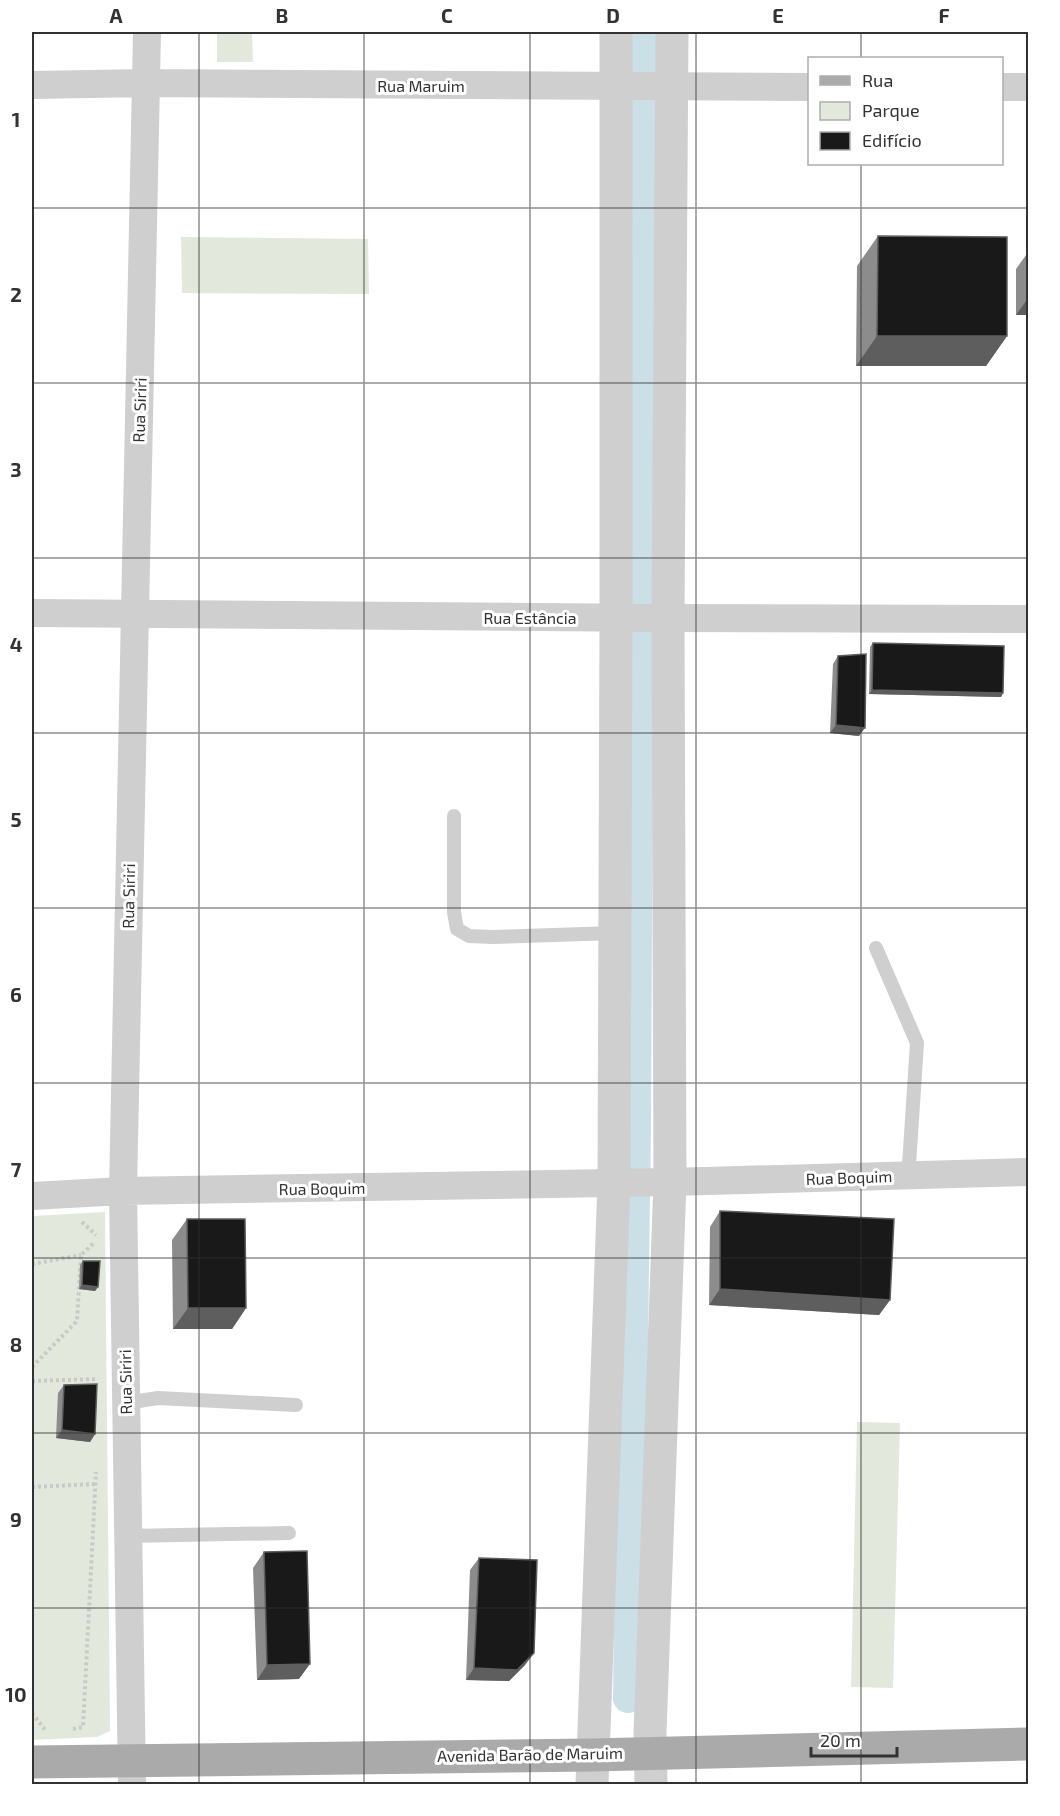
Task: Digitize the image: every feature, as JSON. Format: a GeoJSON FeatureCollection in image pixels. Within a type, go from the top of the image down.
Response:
{"type":"FeatureCollection","features":[{"type":"Feature","properties":{"kind":"main road","name":"Avenida Barão de Maruim"},"geometry":{"type":"LineString","coordinates":[[36,1748],[132,1772],[592,1758],[650,1743],[1029,1744]]}},
{"type":"Feature","properties":{"kind":"street","name":"Rua Siriri"},"geometry":{"type":"LineString","coordinates":[[132,1772],[123,1191],[133,614],[147,32]]}},
{"type":"Feature","properties":{"kind":"street"},"geometry":{"type":"LineString","coordinates":[[616,32],[642,86],[641,1182],[651,1785]]}},
{"type":"Feature","properties":{"kind":"street"},"geometry":{"type":"LineString","coordinates":[[592,1758],[641,1182],[615,933],[642,618],[642,86],[672,32]]}},
{"type":"Feature","properties":{"kind":"street","name":"Rua Maruim"},"geometry":{"type":"LineString","coordinates":[[32,85],[146,83],[808,87]]}},
{"type":"Feature","properties":{"kind":"street"},"geometry":{"type":"LineString","coordinates":[[1003,87],[1029,87]]}},
{"type":"Feature","properties":{"kind":"street","name":"Rua Estância"},"geometry":{"type":"LineString","coordinates":[[32,614],[1029,618]]}},
{"type":"Feature","properties":{"kind":"street","name":"Rua Boquim"},"geometry":{"type":"LineString","coordinates":[[32,1196],[123,1191],[641,1182],[1029,1172]]}},
{"type":"Feature","properties":{"kind":"lane"},"geometry":{"type":"LineString","coordinates":[[454,816],[454,912],[457,929],[469,936],[492,937],[615,933]]}},
{"type":"Feature","properties":{"kind":"lane"},"geometry":{"type":"LineString","coordinates":[[876,948],[916,1044],[909,1165],[912,1175]]}},
{"type":"Feature","properties":{"kind":"lane"},"geometry":{"type":"LineString","coordinates":[[126,1403],[158,1398],[296,1405]]}},
{"type":"Feature","properties":{"kind":"lane"},"geometry":{"type":"LineString","coordinates":[[128,1536],[289,1533]]}},
{"type":"Feature","properties":{"kind":"path"},"geometry":{"type":"LineString","coordinates":[[77,1218],[99,1239],[99,1250]]}},
{"type":"Feature","properties":{"kind":"path"},"geometry":{"type":"LineString","coordinates":[[32,1264],[81,1255],[99,1239]]}},
{"type":"Feature","properties":{"kind":"path"},"geometry":{"type":"LineString","coordinates":[[32,1367],[77,1321],[81,1255]]}},
{"type":"Feature","properties":{"kind":"path"},"geometry":{"type":"LineString","coordinates":[[32,1381],[100,1379]]}},
{"type":"Feature","properties":{"kind":"path"},"geometry":{"type":"LineString","coordinates":[[72,1729],[83,1726],[97,1460]]}},
{"type":"Feature","properties":{"kind":"path"},"geometry":{"type":"LineString","coordinates":[[32,1487],[96,1484]]}},
{"type":"Feature","properties":{"kind":"path"},"geometry":{"type":"LineString","coordinates":[[32,1713],[49,1734],[36,1748]]}},
{"type":"Feature","properties":{"kind":"green space"},"geometry":{"type":"Polygon","coordinates":[[[217,32],[252,32],[253,62],[217,62],[217,32]]]}},
{"type":"Feature","properties":{"kind":"green space"},"geometry":{"type":"Polygon","coordinates":[[[181,237],[368,239],[369,294],[182,293],[181,237]]]}},
{"type":"Feature","properties":{"kind":"green space"},"geometry":{"type":"Polygon","coordinates":[[[105,1212],[110,1731],[97,1737],[32,1740],[32,1216],[105,1212]]]}},
{"type":"Feature","properties":{"kind":"green space"},"geometry":{"type":"Polygon","coordinates":[[[857,1422],[900,1423],[893,1688],[851,1687],[857,1422]]]}},
{"type":"Feature","properties":{"kind":"building"},"geometry":{"type":"Polygon","coordinates":[[[878,236],[1007,237],[1007,336],[877,336],[878,236]]]}},
{"type":"Feature","properties":{"kind":"building"},"geometry":{"type":"Polygon","coordinates":[[[873,643],[1004,646],[1003,693],[872,690],[873,643]]]}},
{"type":"Feature","properties":{"kind":"building"},"geometry":{"type":"Polygon","coordinates":[[[866,654],[865,728],[836,725],[838,656],[866,654]]]}},
{"type":"Feature","properties":{"kind":"building"},"geometry":{"type":"Polygon","coordinates":[[[720,1211],[894,1219],[890,1300],[720,1289],[720,1211]]]}},
{"type":"Feature","properties":{"kind":"building"},"geometry":{"type":"Polygon","coordinates":[[[187,1219],[245,1219],[246,1308],[188,1308],[187,1219]]]}},
{"type":"Feature","properties":{"kind":"building"},"geometry":{"type":"Polygon","coordinates":[[[83,1261],[100,1261],[98,1287],[82,1285],[83,1261]]]}},
{"type":"Feature","properties":{"kind":"building"},"geometry":{"type":"Polygon","coordinates":[[[97,1384],[95,1434],[62,1430],[64,1385],[97,1384]]]}},
{"type":"Feature","properties":{"kind":"building"},"geometry":{"type":"Polygon","coordinates":[[[307,1551],[310,1664],[267,1665],[264,1552],[307,1551]]]}},
{"type":"Feature","properties":{"kind":"building"},"geometry":{"type":"Polygon","coordinates":[[[479,1558],[537,1560],[534,1653],[517,1670],[474,1668],[479,1558]]]}},
{"type":"Feature","properties":{"kind":"waterway"},"geometry":{"type":"LineString","coordinates":[[628,1698],[636,1128],[642,32]]}}]}
